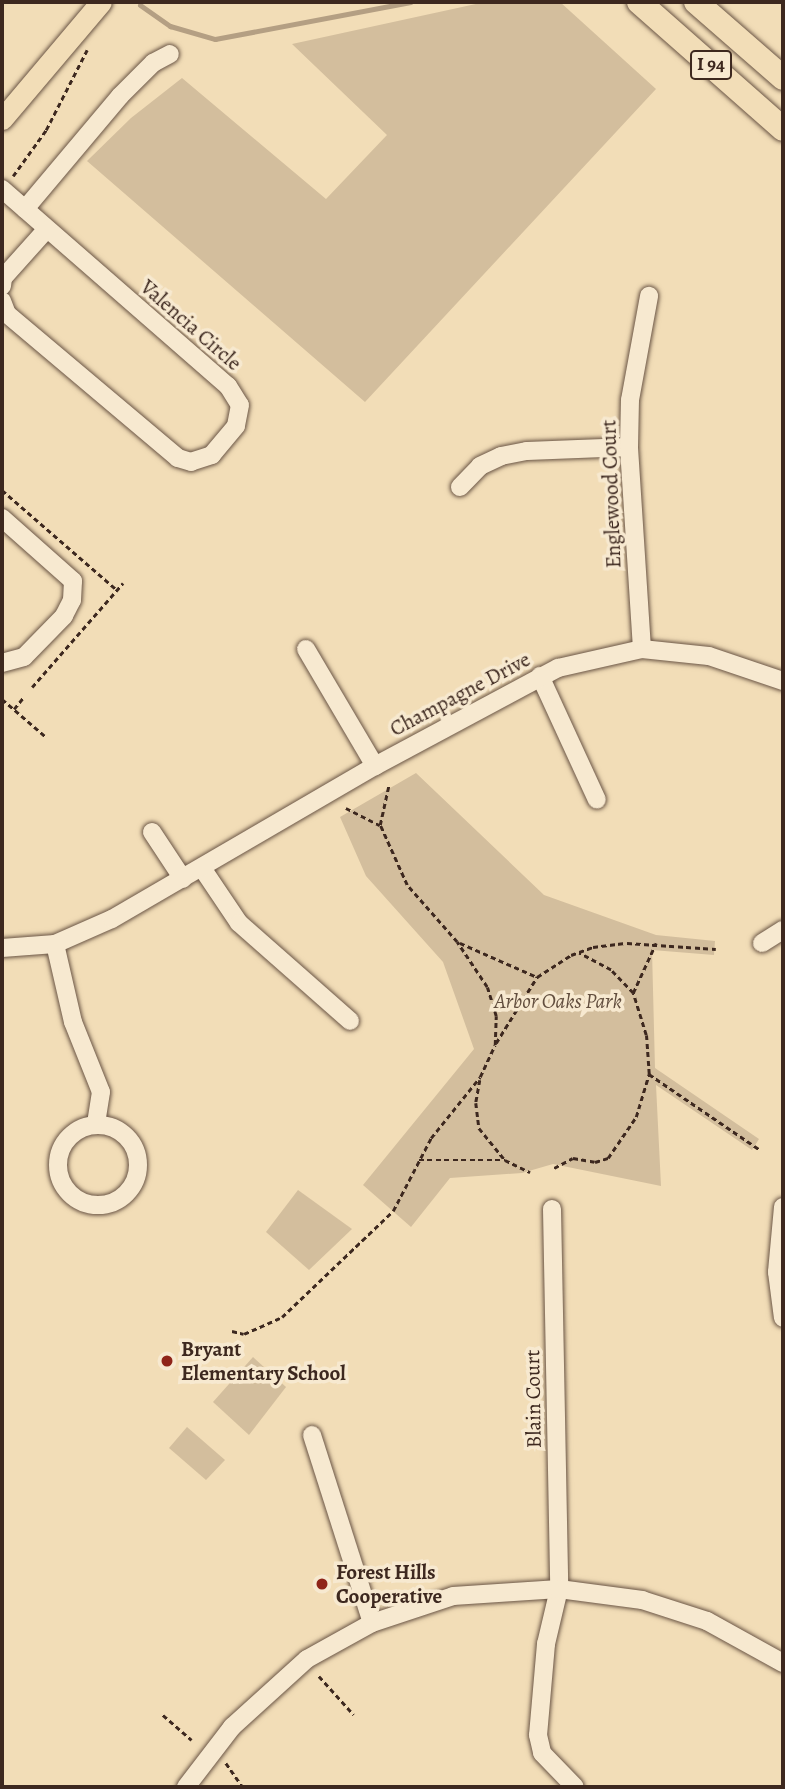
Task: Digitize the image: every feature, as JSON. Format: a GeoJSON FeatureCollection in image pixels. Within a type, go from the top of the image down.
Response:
{"type":"FeatureCollection","features":[{"type":"Feature","properties":{"kind":"highway","name":"I 94"},"geometry":{"type":"LineString","coordinates":[[639,2],[783,129]]}},
{"type":"Feature","properties":{"kind":"highway","name":"I 94"},"geometry":{"type":"LineString","coordinates":[[696,2],[783,78]]}},
{"type":"Feature","properties":{"kind":"main road"},"geometry":{"type":"LineString","coordinates":[[2,119],[101,2]]}},
{"type":"Feature","properties":{"kind":"street"},"geometry":{"type":"LineString","coordinates":[[25,209],[120,96],[153,62],[170,54]]}},
{"type":"Feature","properties":{"kind":"street","name":"Valencia Circle"},"geometry":{"type":"LineString","coordinates":[[2,301],[7,314],[178,458],[191,462],[212,455],[236,426],[240,405],[228,386],[46,230],[5,185]]}},
{"type":"Feature","properties":{"kind":"street"},"geometry":{"type":"LineString","coordinates":[[2,286],[46,230]]}},
{"type":"Feature","properties":{"kind":"street","name":"Englewood Court"},"geometry":{"type":"LineString","coordinates":[[642,649],[629,447],[631,400],[649,296]]}},
{"type":"Feature","properties":{"kind":"street"},"geometry":{"type":"LineString","coordinates":[[460,487],[480,466],[501,456],[629,447]]}},
{"type":"Feature","properties":{"kind":"street"},"geometry":{"type":"LineString","coordinates":[[2,518],[73,581],[72,600],[57,624],[24,657],[2,663]]}},
{"type":"Feature","properties":{"kind":"street"},"geometry":{"type":"LineString","coordinates":[[306,649],[374,766]]}},
{"type":"Feature","properties":{"kind":"street","name":"Champagne Drive"},"geometry":{"type":"LineString","coordinates":[[2,948],[55,944],[112,919],[202,869],[374,766],[540,676],[579,661],[642,649],[709,656],[783,681]]}},
{"type":"Feature","properties":{"kind":"street"},"geometry":{"type":"LineString","coordinates":[[540,676],[597,800]]}},
{"type":"Feature","properties":{"kind":"street"},"geometry":{"type":"LineString","coordinates":[[152,832],[183,879]]}},
{"type":"Feature","properties":{"kind":"street"},"geometry":{"type":"LineString","coordinates":[[202,869],[239,923],[350,1021]]}},
{"type":"Feature","properties":{"kind":"street"},"geometry":{"type":"LineString","coordinates":[[762,943],[783,930]]}},
{"type":"Feature","properties":{"kind":"street"},"geometry":{"type":"LineString","coordinates":[[55,944],[73,1022],[101,1092],[96,1124]]}},
{"type":"Feature","properties":{"kind":"street"},"geometry":{"type":"LineString","coordinates":[[96,1124],[127,1136],[139,1166],[126,1195],[96,1205],[69,1193],[57,1167],[68,1137],[96,1124]]}},
{"type":"Feature","properties":{"kind":"street"},"geometry":{"type":"LineString","coordinates":[[783,1207],[777,1272],[783,1318]]}},
{"type":"Feature","properties":{"kind":"street","name":"Blain Court"},"geometry":{"type":"LineString","coordinates":[[552,1209],[559,1589],[546,1644],[538,1735],[542,1754],[575,1787]]}},
{"type":"Feature","properties":{"kind":"street"},"geometry":{"type":"LineString","coordinates":[[312,1435],[372,1623]]}},
{"type":"Feature","properties":{"kind":"street"},"geometry":{"type":"LineString","coordinates":[[186,1787],[211,1750],[281,1679],[336,1640],[372,1623],[453,1595],[559,1589],[614,1595],[674,1609],[780,1654]]}},
{"type":"Feature","properties":{"kind":"path"},"geometry":{"type":"LineString","coordinates":[[5,185],[39,142],[82,58]]}},
{"type":"Feature","properties":{"kind":"path"},"geometry":{"type":"LineString","coordinates":[[2,490],[117,590]]}},
{"type":"Feature","properties":{"kind":"path"},"geometry":{"type":"LineString","coordinates":[[32,688],[123,583]]}},
{"type":"Feature","properties":{"kind":"path"},"geometry":{"type":"LineString","coordinates":[[14,710],[23,698]]}},
{"type":"Feature","properties":{"kind":"path"},"geometry":{"type":"LineString","coordinates":[[2,699],[45,736]]}},
{"type":"Feature","properties":{"kind":"path"},"geometry":{"type":"LineString","coordinates":[[389,784],[380,825],[407,885],[457,942],[487,987],[496,1016],[495,1045]]}},
{"type":"Feature","properties":{"kind":"path"},"geometry":{"type":"LineString","coordinates":[[346,808],[380,825]]}},
{"type":"Feature","properties":{"kind":"path"},"geometry":{"type":"LineString","coordinates":[[457,942],[537,977]]}},
{"type":"Feature","properties":{"kind":"path"},"geometry":{"type":"LineString","coordinates":[[633,993],[656,943]]}},
{"type":"Feature","properties":{"kind":"path"},"geometry":{"type":"LineString","coordinates":[[232,1331],[244,1334],[282,1317],[393,1211],[419,1160],[480,1077],[495,1045],[537,977],[593,947],[656,943],[716,949]]}},
{"type":"Feature","properties":{"kind":"path"},"geometry":{"type":"LineString","coordinates":[[554,1168],[573,1158],[595,1162],[608,1158],[636,1117],[649,1074],[646,1035],[633,993],[611,970],[579,953]]}},
{"type":"Feature","properties":{"kind":"path"},"geometry":{"type":"LineString","coordinates":[[649,1074],[759,1149]]}},
{"type":"Feature","properties":{"kind":"path"},"geometry":{"type":"LineString","coordinates":[[480,1077],[476,1103],[479,1128],[505,1160],[530,1172]]}},
{"type":"Feature","properties":{"kind":"path"},"geometry":{"type":"LineString","coordinates":[[419,1160],[505,1160]]}},
{"type":"Feature","properties":{"kind":"path"},"geometry":{"type":"LineString","coordinates":[[319,1676],[354,1715]]}},
{"type":"Feature","properties":{"kind":"path"},"geometry":{"type":"LineString","coordinates":[[163,1715],[192,1740]]}},
{"type":"Feature","properties":{"kind":"path"},"geometry":{"type":"LineString","coordinates":[[226,1763],[243,1787]]}},
{"type":"Feature","properties":{"kind":"green space"},"geometry":{"type":"Polygon","coordinates":[[[485,2],[560,2],[656,89],[365,402],[87,161],[131,118],[182,78],[326,199],[387,135],[292,44],[485,2]]]}},
{"type":"Feature","properties":{"kind":"green space","name":"Arbor Oaks Park"},"geometry":{"type":"Polygon","coordinates":[[[416,773],[544,895],[656,935],[715,941],[714,955],[652,950],[655,1068],[759,1139],[752,1150],[656,1085],[661,1186],[553,1164],[522,1173],[450,1178],[411,1227],[363,1185],[474,1049],[443,962],[366,876],[340,817],[416,773]]]}},
{"type":"Feature","properties":{"kind":"green space"},"geometry":{"type":"Polygon","coordinates":[[[298,1190],[352,1229],[309,1270],[266,1232],[298,1190]]]}},
{"type":"Feature","properties":{"kind":"green space"},"geometry":{"type":"Polygon","coordinates":[[[253,1357],[286,1387],[249,1435],[213,1402],[253,1357]]]}},
{"type":"Feature","properties":{"kind":"green space"},"geometry":{"type":"Polygon","coordinates":[[[187,1427],[225,1460],[206,1480],[169,1448],[187,1427]]]}},
{"type":"Feature","properties":{"kind":"waterway"},"geometry":{"type":"LineString","coordinates":[[140,5],[170,26],[215,39],[411,2]]}},
{"type":"Feature","properties":{"kind":"place","name":"Bryant Elementary School"},"geometry":{"type":"Point","coordinates":[167,1361]}},
{"type":"Feature","properties":{"kind":"place","name":"Forest Hills Cooperative"},"geometry":{"type":"Point","coordinates":[322,1584]}}]}
